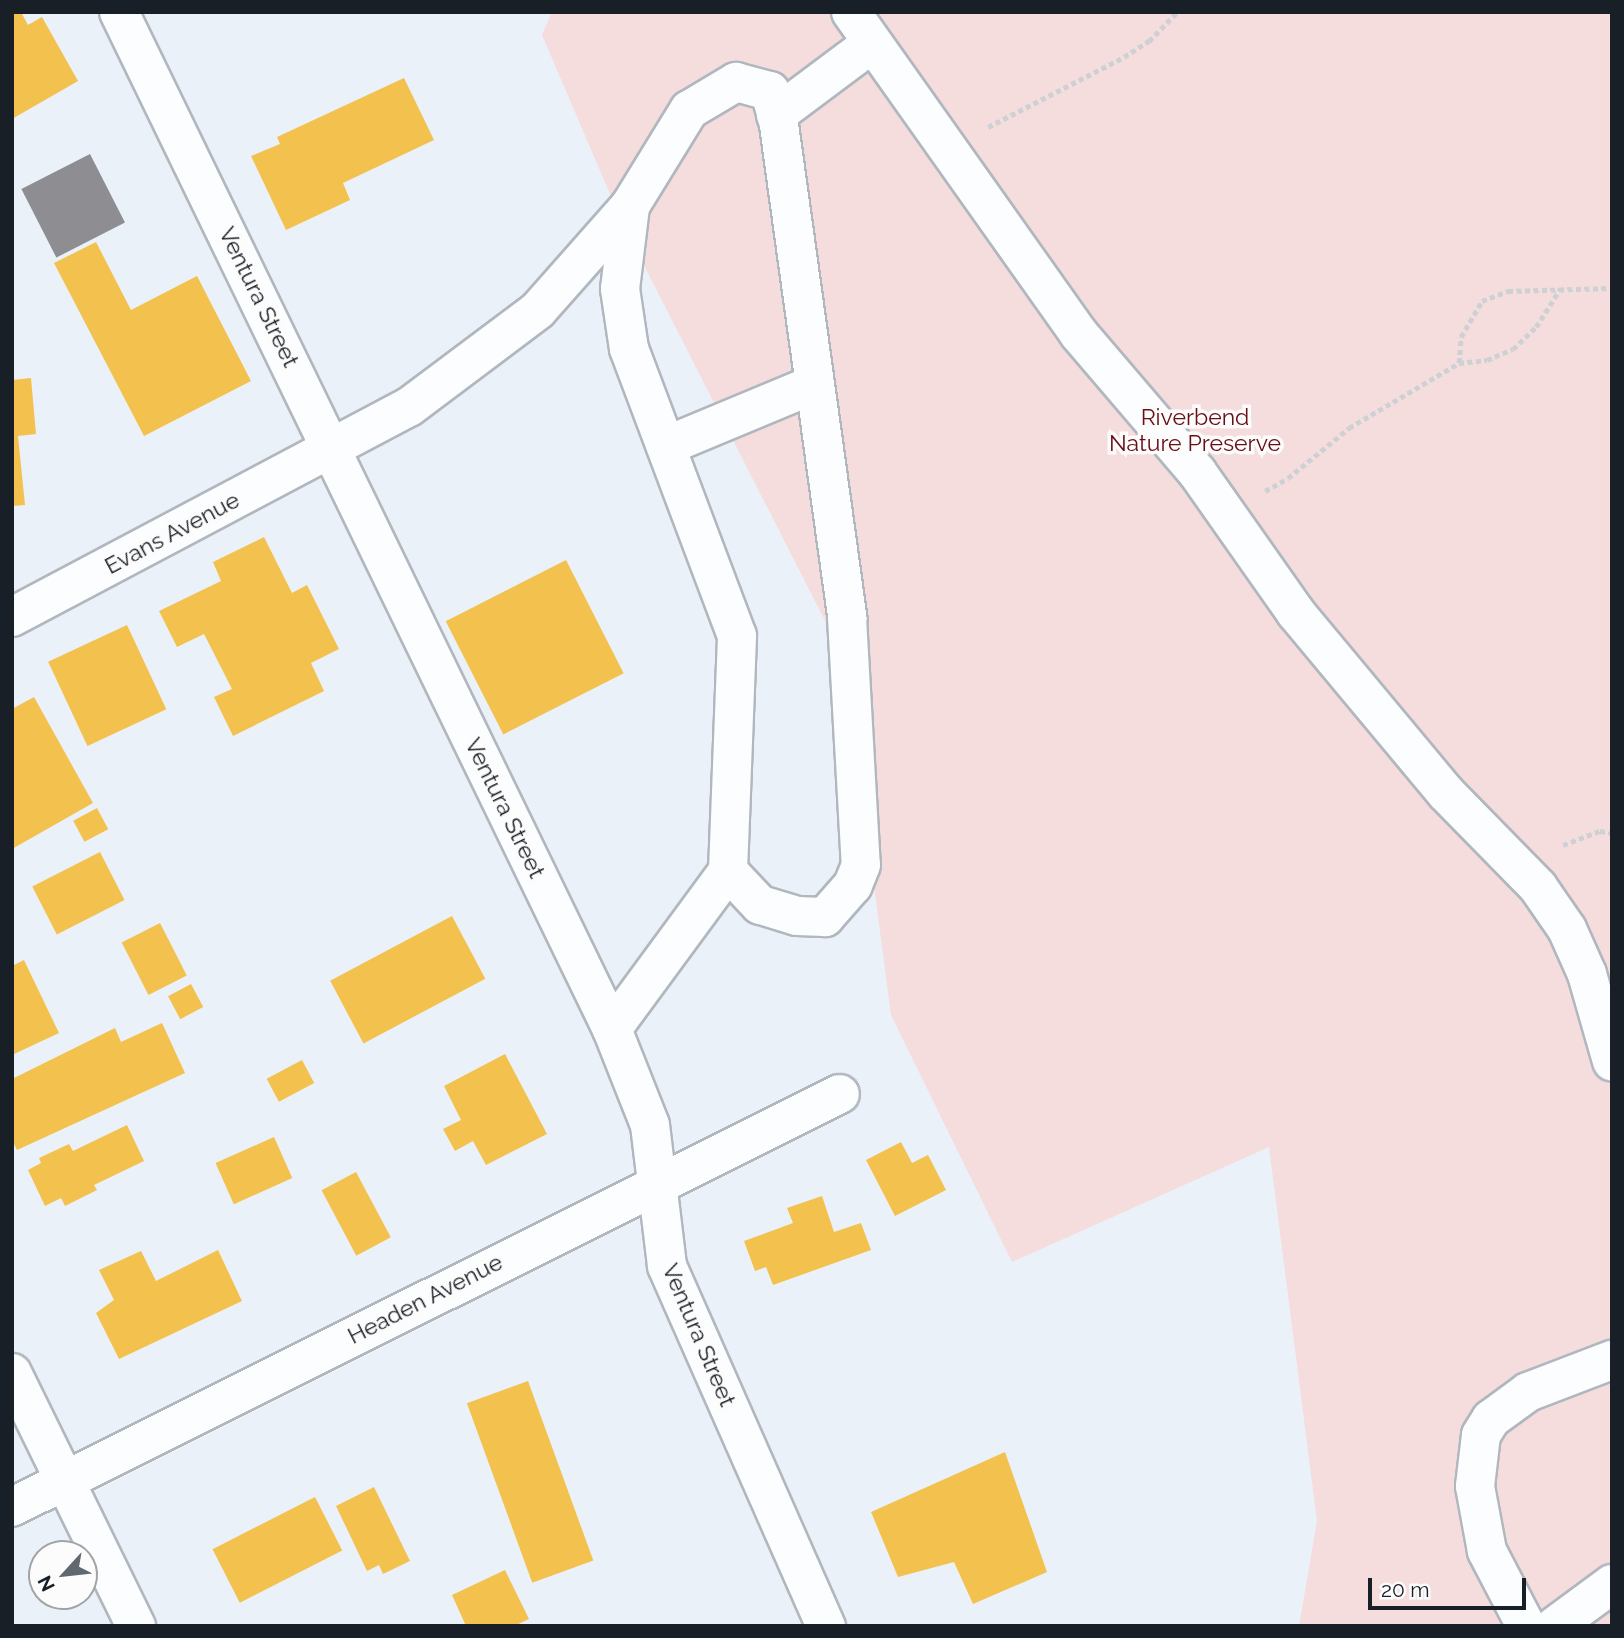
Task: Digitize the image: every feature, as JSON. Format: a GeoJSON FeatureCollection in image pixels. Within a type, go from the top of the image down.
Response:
{"type":"FeatureCollection","features":[{"type":"Feature","properties":{"kind":"street","name":"Ventura Street"},"geometry":{"type":"LineString","coordinates":[[118,12],[612,1029],[650,1125],[658,1181],[659,1227],[667,1266],[826,1626]]}},
{"type":"Feature","properties":{"kind":"street"},"geometry":{"type":"LineString","coordinates":[[776,115],[861,28],[1079,334],[1167,433],[1296,614],[1446,793],[1538,887],[1567,929],[1587,974],[1612,1061]]}},
{"type":"Feature","properties":{"kind":"street"},"geometry":{"type":"LineString","coordinates":[[612,1029],[728,870],[737,636],[629,349],[620,289],[630,206],[689,110],[736,82],[770,91],[776,115],[848,618],[861,865],[853,885],[825,917],[797,915],[760,905],[728,870]]}},
{"type":"Feature","properties":{"kind":"street","name":"Evans Avenue"},"geometry":{"type":"LineString","coordinates":[[12,617],[409,407],[538,310],[630,206]]}},
{"type":"Feature","properties":{"kind":"street"},"geometry":{"type":"LineString","coordinates":[[666,446],[815,384]]}},
{"type":"Feature","properties":{"kind":"street","name":"Headen Avenue"},"geometry":{"type":"LineString","coordinates":[[12,1507],[658,1181],[840,1094]]}},
{"type":"Feature","properties":{"kind":"street"},"geometry":{"type":"LineString","coordinates":[[1526,1626],[1487,1552],[1475,1486],[1481,1435],[1491,1419],[1528,1392],[1612,1360]]}},
{"type":"Feature","properties":{"kind":"street"},"geometry":{"type":"LineString","coordinates":[[12,1373],[136,1626]]}},
{"type":"Feature","properties":{"kind":"street"},"geometry":{"type":"LineString","coordinates":[[1555,1626],[1612,1584]]}},
{"type":"Feature","properties":{"kind":"path"},"geometry":{"type":"LineString","coordinates":[[951,151],[1024,106],[1124,57],[1149,41],[1177,12]]}},
{"type":"Feature","properties":{"kind":"path"},"geometry":{"type":"LineString","coordinates":[[1459,363],[1461,337],[1482,301],[1508,290],[1612,288]]}},
{"type":"Feature","properties":{"kind":"path"},"geometry":{"type":"LineString","coordinates":[[1220,506],[1273,488],[1349,428],[1459,363],[1487,360],[1513,349],[1536,327],[1560,289]]}},
{"type":"Feature","properties":{"kind":"green space","name":"Riverbend Nature Preserve"},"geometry":{"type":"Polygon","coordinates":[[[552,12],[1612,12],[1612,1626],[1299,1626],[1317,1521],[1269,1147],[1012,1262],[891,1015],[844,658],[622,222],[542,35],[552,12]]]}},
{"type":"Feature","properties":{"kind":"building: Viviendas"},"geometry":{"type":"Polygon","coordinates":[[[12,12],[21,12],[28,25],[42,17],[78,81],[12,119],[12,12]]]}},
{"type":"Feature","properties":{"kind":"building: Viviendas"},"geometry":{"type":"Polygon","coordinates":[[[404,78],[434,140],[343,183],[350,200],[286,230],[251,156],[280,144],[277,137],[404,78]]]}},
{"type":"Feature","properties":{"kind":"building: Viviendas"},"geometry":{"type":"Polygon","coordinates":[[[96,242],[131,310],[197,276],[251,381],[144,436],[54,263],[96,242]]]}},
{"type":"Feature","properties":{"kind":"building: Viviendas"},"geometry":{"type":"Polygon","coordinates":[[[31,378],[36,434],[18,436],[25,505],[12,506],[12,380],[31,378]]]}},
{"type":"Feature","properties":{"kind":"building: Viviendas"},"geometry":{"type":"Polygon","coordinates":[[[264,537],[292,593],[307,585],[339,649],[311,663],[324,691],[233,736],[214,697],[232,689],[204,634],[177,647],[159,611],[221,581],[213,562],[264,537]]]}},
{"type":"Feature","properties":{"kind":"building: Viviendas"},"geometry":{"type":"Polygon","coordinates":[[[566,560],[624,673],[503,734],[446,621],[566,560]]]}},
{"type":"Feature","properties":{"kind":"building: Viviendas"},"geometry":{"type":"Polygon","coordinates":[[[127,625],[166,709],[87,746],[48,662],[127,625]]]}},
{"type":"Feature","properties":{"kind":"building: Viviendas"},"geometry":{"type":"Polygon","coordinates":[[[34,697],[93,803],[12,849],[12,709],[34,697]]]}},
{"type":"Feature","properties":{"kind":"building: Viviendas"},"geometry":{"type":"Polygon","coordinates":[[[97,808],[108,829],[84,842],[73,821],[97,808]]]}},
{"type":"Feature","properties":{"kind":"building: Viviendas"},"geometry":{"type":"Polygon","coordinates":[[[100,852],[125,900],[57,935],[32,887],[100,852]]]}},
{"type":"Feature","properties":{"kind":"building: Viviendas"},"geometry":{"type":"Polygon","coordinates":[[[452,916],[485,979],[363,1043],[330,981],[452,916]]]}},
{"type":"Feature","properties":{"kind":"building: Viviendas"},"geometry":{"type":"Polygon","coordinates":[[[160,923],[187,976],[148,995],[122,943],[160,923]]]}},
{"type":"Feature","properties":{"kind":"building: Viviendas"},"geometry":{"type":"Polygon","coordinates":[[[24,960],[59,1033],[12,1055],[12,966],[24,960]]]}},
{"type":"Feature","properties":{"kind":"building: Viviendas"},"geometry":{"type":"Polygon","coordinates":[[[191,984],[203,1007],[180,1019],[168,996],[191,984]]]}},
{"type":"Feature","properties":{"kind":"building: Viviendas"},"geometry":{"type":"Polygon","coordinates":[[[162,1023],[185,1073],[17,1150],[12,1140],[12,1079],[115,1028],[121,1042],[162,1023]]]}},
{"type":"Feature","properties":{"kind":"building: Viviendas"},"geometry":{"type":"Polygon","coordinates":[[[505,1054],[547,1134],[486,1165],[473,1141],[455,1151],[443,1129],[461,1120],[444,1086],[505,1054]]]}},
{"type":"Feature","properties":{"kind":"building: Viviendas"},"geometry":{"type":"Polygon","coordinates":[[[302,1060],[314,1083],[279,1102],[267,1079],[302,1060]]]}},
{"type":"Feature","properties":{"kind":"building: Viviendas"},"geometry":{"type":"Polygon","coordinates":[[[127,1125],[144,1161],[94,1185],[97,1190],[65,1206],[61,1198],[45,1206],[28,1170],[41,1163],[39,1158],[69,1144],[73,1151],[127,1125]]]}},
{"type":"Feature","properties":{"kind":"building: Viviendas"},"geometry":{"type":"Polygon","coordinates":[[[274,1137],[292,1178],[234,1204],[216,1163],[274,1137]]]}},
{"type":"Feature","properties":{"kind":"building: Viviendas"},"geometry":{"type":"Polygon","coordinates":[[[901,1142],[912,1163],[928,1155],[946,1190],[895,1216],[866,1160],[901,1142]]]}},
{"type":"Feature","properties":{"kind":"building: Viviendas"},"geometry":{"type":"Polygon","coordinates":[[[356,1172],[391,1237],[356,1256],[322,1190],[356,1172]]]}},
{"type":"Feature","properties":{"kind":"building: Viviendas"},"geometry":{"type":"Polygon","coordinates":[[[822,1196],[834,1232],[861,1223],[871,1250],[773,1285],[766,1267],[755,1271],[744,1241],[793,1223],[787,1208],[822,1196]]]}},
{"type":"Feature","properties":{"kind":"building: Viviendas"},"geometry":{"type":"Polygon","coordinates":[[[218,1250],[242,1301],[119,1359],[96,1313],[114,1300],[99,1270],[141,1251],[156,1281],[218,1250]]]}},
{"type":"Feature","properties":{"kind":"building: Viviendas"},"geometry":{"type":"Polygon","coordinates":[[[528,1381],[593,1560],[532,1583],[467,1403],[528,1381]]]}},
{"type":"Feature","properties":{"kind":"building: Viviendas"},"geometry":{"type":"Polygon","coordinates":[[[1005,1452],[1047,1572],[973,1604],[954,1562],[898,1577],[871,1512],[1005,1452]]]}},
{"type":"Feature","properties":{"kind":"building: Viviendas"},"geometry":{"type":"Polygon","coordinates":[[[374,1487],[410,1561],[383,1574],[379,1565],[367,1571],[336,1506],[374,1487]]]}},
{"type":"Feature","properties":{"kind":"building: Viviendas"},"geometry":{"type":"Polygon","coordinates":[[[315,1497],[342,1550],[240,1603],[213,1549],[315,1497]]]}},
{"type":"Feature","properties":{"kind":"building: Viviendas"},"geometry":{"type":"Polygon","coordinates":[[[505,1570],[529,1619],[514,1626],[466,1626],[452,1595],[505,1570]]]}},
{"type":"Feature","properties":{"kind":"building: Industria"},"geometry":{"type":"Polygon","coordinates":[[[90,154],[125,223],[56,258],[21,189],[90,154]]]}}]}
